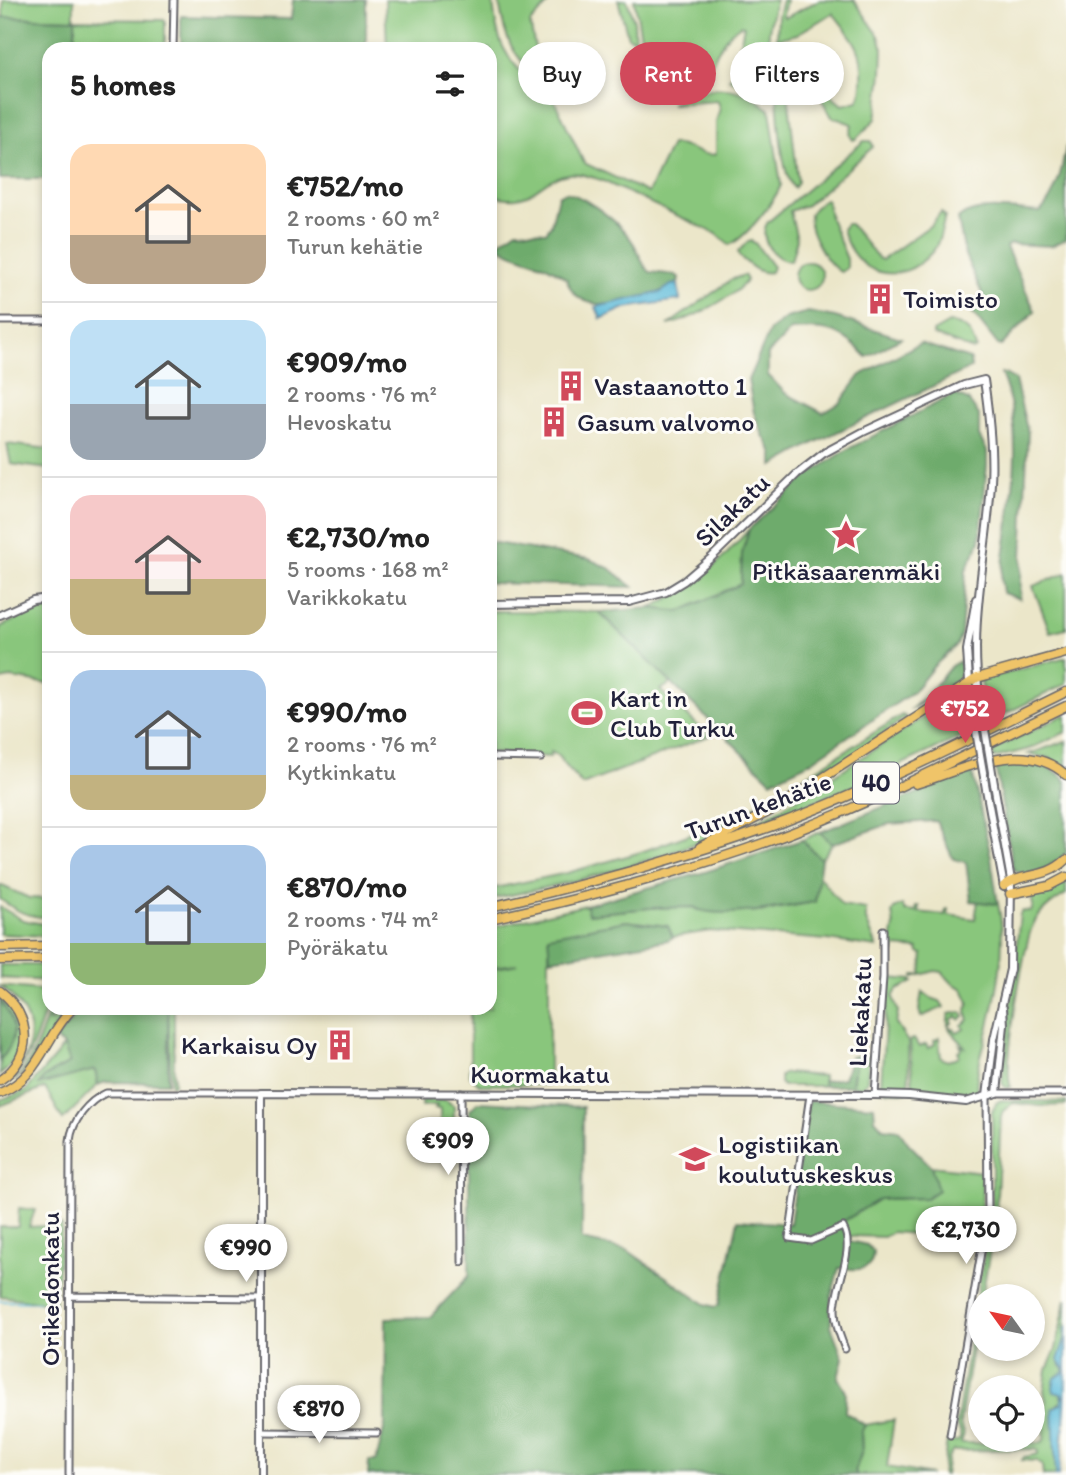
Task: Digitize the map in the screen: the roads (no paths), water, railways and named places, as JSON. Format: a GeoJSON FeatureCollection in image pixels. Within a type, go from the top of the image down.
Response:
{"type":"FeatureCollection","features":[{"type":"Feature","properties":{"kind":"highway"},"geometry":{"type":"LineString","coordinates":[[679,858],[778,807],[969,682],[1066,653]]}},
{"type":"Feature","properties":{"kind":"highway","name":"Turun kehätie"},"geometry":{"type":"LineString","coordinates":[[497,905],[592,883],[679,858],[786,821],[852,794],[1066,692]]}},
{"type":"Feature","properties":{"kind":"highway","name":"Turun kehätie"},"geometry":{"type":"LineString","coordinates":[[497,917],[595,895],[725,857],[890,792],[1066,706]]}},
{"type":"Feature","properties":{"kind":"highway"},"geometry":{"type":"LineString","coordinates":[[890,792],[1014,756],[1044,761],[1066,775]]}},
{"type":"Feature","properties":{"kind":"highway"},"geometry":{"type":"LineString","coordinates":[[1008,887],[1044,874],[1066,860]]}},
{"type":"Feature","properties":{"kind":"highway"},"geometry":{"type":"LineString","coordinates":[[1008,887],[1049,886],[1066,877]]}},
{"type":"Feature","properties":{"kind":"highway"},"geometry":{"type":"LineString","coordinates":[[0,941],[31,947]]}},
{"type":"Feature","properties":{"kind":"highway"},"geometry":{"type":"LineString","coordinates":[[0,947],[42,946]]}},
{"type":"Feature","properties":{"kind":"highway"},"geometry":{"type":"LineString","coordinates":[[0,960],[42,959]]}},
{"type":"Feature","properties":{"kind":"highway"},"geometry":{"type":"LineString","coordinates":[[0,991],[18,1009],[24,1023],[26,1039],[16,1067],[0,1080]]}},
{"type":"Feature","properties":{"kind":"highway"},"geometry":{"type":"LineString","coordinates":[[0,1093],[21,1082],[28,1074],[68,1015]]}},
{"type":"Feature","properties":{"kind":"street"},"geometry":{"type":"LineString","coordinates":[[173,42],[174,0]]}},
{"type":"Feature","properties":{"kind":"street"},"geometry":{"type":"LineString","coordinates":[[0,321],[42,321]]}},
{"type":"Feature","properties":{"kind":"street","name":"Silakatu"},"geometry":{"type":"LineString","coordinates":[[497,604],[629,602],[666,592],[711,558],[797,474],[824,453],[956,389],[984,380],[991,429],[992,466],[978,590]]}},
{"type":"Feature","properties":{"kind":"street"},"geometry":{"type":"LineString","coordinates":[[950,1435],[988,1211],[988,1096],[994,1040],[1003,1009],[1012,948],[1008,887],[977,678],[978,590]]}},
{"type":"Feature","properties":{"kind":"street"},"geometry":{"type":"LineString","coordinates":[[978,590],[968,638],[970,697],[986,789],[1008,887]]}},
{"type":"Feature","properties":{"kind":"street"},"geometry":{"type":"LineString","coordinates":[[0,615],[33,600],[42,599]]}},
{"type":"Feature","properties":{"kind":"street"},"geometry":{"type":"LineString","coordinates":[[497,757],[541,758]]}},
{"type":"Feature","properties":{"kind":"street","name":"Liekakatu"},"geometry":{"type":"LineString","coordinates":[[875,1095],[884,970],[883,930]]}},
{"type":"Feature","properties":{"kind":"street"},"geometry":{"type":"LineString","coordinates":[[1003,1009],[1004,1025],[997,1093],[1066,1093]]}},
{"type":"Feature","properties":{"kind":"street","name":"Kuormakatu"},"geometry":{"type":"LineString","coordinates":[[88,1108],[98,1097],[109,1092],[810,1094],[909,1096],[966,1102],[997,1093]]}},
{"type":"Feature","properties":{"kind":"street"},"geometry":{"type":"LineString","coordinates":[[261,1093],[261,1475]]}},
{"type":"Feature","properties":{"kind":"street"},"geometry":{"type":"LineString","coordinates":[[461,1093],[462,1262]]}},
{"type":"Feature","properties":{"kind":"street"},"geometry":{"type":"LineString","coordinates":[[810,1094],[789,1238],[811,1241],[843,1227],[846,1230],[845,1260],[835,1310],[835,1322],[845,1349]]}},
{"type":"Feature","properties":{"kind":"street","name":"Orikedonkatu"},"geometry":{"type":"LineString","coordinates":[[69,1475],[71,1134],[76,1122],[88,1108]]}},
{"type":"Feature","properties":{"kind":"street"},"geometry":{"type":"LineString","coordinates":[[69,1296],[260,1298]]}},
{"type":"Feature","properties":{"kind":"street"},"geometry":{"type":"LineString","coordinates":[[261,1432],[377,1433]]}},
{"type":"Feature","properties":{"kind":"water"},"geometry":{"type":"Polygon","coordinates":[[[678,284],[680,300],[625,308],[601,319],[596,307],[661,292],[678,284]]]}},
{"type":"Feature","properties":{"kind":"water"},"geometry":{"type":"Polygon","coordinates":[[[1066,1326],[1066,1345],[1066,1371],[1058,1360],[1066,1326]]]}},
{"type":"Feature","properties":{"kind":"water"},"geometry":{"type":"Polygon","coordinates":[[[1066,1371],[1061,1457],[1059,1475],[1056,1475],[1053,1408],[1062,1403],[1062,1394],[1054,1392],[1053,1387],[1055,1378],[1066,1371]]]}},
{"type":"Feature","properties":{"kind":"waterway"},"geometry":{"type":"LineString","coordinates":[[0,1301],[38,1302]]}},
{"type":"Feature","properties":{"kind":"place","name":"Toimisto"},"geometry":{"type":"Point","coordinates":[880,299]}},
{"type":"Feature","properties":{"kind":"place","name":"Vastaanotto 1"},"geometry":{"type":"Point","coordinates":[571,386]}},
{"type":"Feature","properties":{"kind":"place","name":"Gasum valvomo"},"geometry":{"type":"Point","coordinates":[554,422]}},
{"type":"Feature","properties":{"kind":"place","name":"Pitkäsaarenmäki"},"geometry":{"type":"Point","coordinates":[846,535]}},
{"type":"Feature","properties":{"kind":"place","name":"Kart in Club Turku"},"geometry":{"type":"Point","coordinates":[587,713]}},
{"type":"Feature","properties":{"kind":"place","name":"Karkaisu Oy"},"geometry":{"type":"Point","coordinates":[340,1045]}},
{"type":"Feature","properties":{"kind":"place","name":"Logistiikan koulutuskeskus"},"geometry":{"type":"Point","coordinates":[695,1159]}}]}
